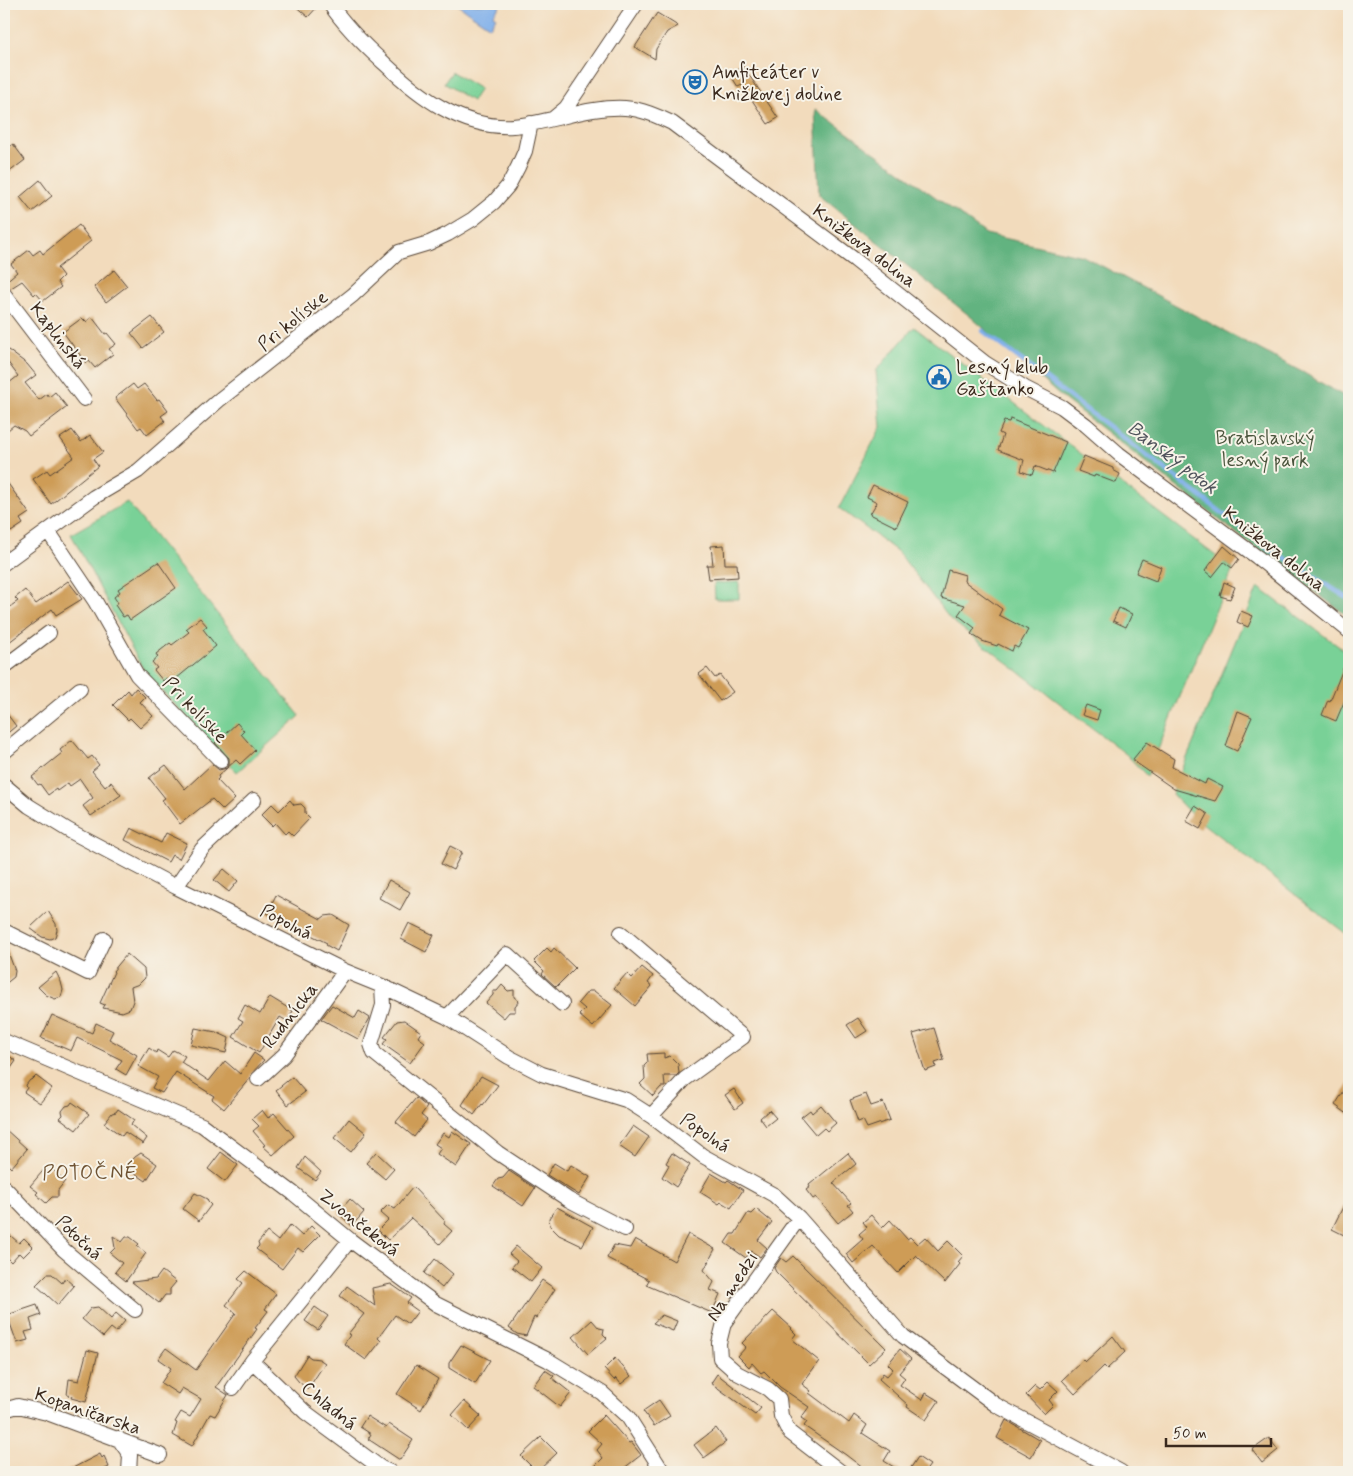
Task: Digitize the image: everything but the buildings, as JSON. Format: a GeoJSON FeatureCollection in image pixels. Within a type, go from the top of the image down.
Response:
{"type":"FeatureCollection","features":[{"type":"Feature","properties":{"kind":"street","name":"Knižkova dolina"},"geometry":{"type":"LineString","coordinates":[[330,4],[356,37],[407,85],[438,106],[469,121],[492,126],[531,123],[599,109],[626,108],[654,114],[672,123],[855,260],[985,363],[1024,388],[1062,407],[1086,425],[1119,454],[1257,557],[1349,631]]}},
{"type":"Feature","properties":{"kind":"street"},"geometry":{"type":"LineString","coordinates":[[552,120],[566,108],[636,4]]}},
{"type":"Feature","properties":{"kind":"street","name":"Pri kolíske"},"geometry":{"type":"LineString","coordinates":[[5,560],[94,497],[138,471],[218,400],[353,295],[399,252],[429,243],[448,234],[473,219],[494,202],[508,186],[518,167],[525,151],[531,123]]}},
{"type":"Feature","properties":{"kind":"street","name":"Kaplinská"},"geometry":{"type":"LineString","coordinates":[[4,294],[84,398]]}},
{"type":"Feature","properties":{"kind":"street","name":"Pri kolíske"},"geometry":{"type":"LineString","coordinates":[[48,531],[95,601],[137,675],[220,761]]}},
{"type":"Feature","properties":{"kind":"street"},"geometry":{"type":"LineString","coordinates":[[4,667],[49,634]]}},
{"type":"Feature","properties":{"kind":"street"},"geometry":{"type":"LineString","coordinates":[[4,752],[80,690]]}},
{"type":"Feature","properties":{"kind":"street","name":"Popolná"},"geometry":{"type":"LineString","coordinates":[[4,785],[29,806],[60,825],[176,887],[345,971],[382,986],[447,1017],[509,1057],[542,1074],[626,1100],[651,1116],[703,1156],[774,1195],[798,1218],[903,1336],[996,1405],[1121,1472]]}},
{"type":"Feature","properties":{"kind":"street"},"geometry":{"type":"LineString","coordinates":[[176,887],[202,850],[254,800]]}},
{"type":"Feature","properties":{"kind":"street"},"geometry":{"type":"LineString","coordinates":[[4,931],[88,973],[104,939]]}},
{"type":"Feature","properties":{"kind":"street"},"geometry":{"type":"LineString","coordinates":[[621,933],[744,1037],[685,1079],[651,1116]]}},
{"type":"Feature","properties":{"kind":"street"},"geometry":{"type":"LineString","coordinates":[[447,1017],[507,954],[562,1004]]}},
{"type":"Feature","properties":{"kind":"street","name":"Rudnícka"},"geometry":{"type":"LineString","coordinates":[[258,1079],[284,1056],[345,971]]}},
{"type":"Feature","properties":{"kind":"street"},"geometry":{"type":"LineString","coordinates":[[382,986],[383,1005],[371,1044],[374,1053],[498,1153],[569,1200],[625,1229]]}},
{"type":"Feature","properties":{"kind":"street","name":"Zvončeková"},"geometry":{"type":"LineString","coordinates":[[4,1041],[202,1125],[436,1304],[548,1360],[602,1393],[628,1417],[663,1472]]}},
{"type":"Feature","properties":{"kind":"street","name":"Potočná"},"geometry":{"type":"LineString","coordinates":[[4,1187],[64,1250],[135,1310]]}},
{"type":"Feature","properties":{"kind":"street","name":"Na medzi"},"geometry":{"type":"LineString","coordinates":[[798,1218],[724,1323],[719,1343],[720,1358],[737,1373],[768,1390],[779,1399],[781,1416],[789,1432],[841,1472]]}},
{"type":"Feature","properties":{"kind":"street"},"geometry":{"type":"LineString","coordinates":[[233,1388],[252,1360],[350,1240]]}},
{"type":"Feature","properties":{"kind":"street","name":"Chladná"},"geometry":{"type":"LineString","coordinates":[[252,1360],[304,1412],[381,1468],[390,1472]]}},
{"type":"Feature","properties":{"kind":"street","name":"Kopaničarska"},"geometry":{"type":"LineString","coordinates":[[4,1410],[18,1406],[47,1413],[160,1455]]}},
{"type":"Feature","properties":{"kind":"street"},"geometry":{"type":"LineString","coordinates":[[118,1438],[130,1455],[129,1472]]}},
{"type":"Feature","properties":{"kind":"green space"},"geometry":{"type":"Polygon","coordinates":[[[452,72],[480,89],[472,101],[444,83],[452,72]]]}},
{"type":"Feature","properties":{"kind":"green space","name":"Bratislavský lesný park"},"geometry":{"type":"Polygon","coordinates":[[[815,109],[986,234],[1083,256],[1304,373],[1349,399],[1349,617],[1262,553],[1060,396],[971,317],[819,195],[815,109]]]}},
{"type":"Feature","properties":{"kind":"green space"},"geometry":{"type":"Polygon","coordinates":[[[914,327],[1233,569],[1147,776],[1126,754],[950,619],[898,552],[839,508],[881,427],[876,371],[914,327]]]}},
{"type":"Feature","properties":{"kind":"green space"},"geometry":{"type":"Polygon","coordinates":[[[127,502],[300,716],[237,772],[144,671],[71,534],[127,502]]]}},
{"type":"Feature","properties":{"kind":"green space"},"geometry":{"type":"Polygon","coordinates":[[[739,582],[739,599],[715,599],[714,583],[739,582]]]}},
{"type":"Feature","properties":{"kind":"green space"},"geometry":{"type":"Polygon","coordinates":[[[1258,587],[1349,654],[1349,936],[1193,816],[1172,794],[1258,587]]]}},
{"type":"Feature","properties":{"kind":"water"},"geometry":{"type":"Polygon","coordinates":[[[456,4],[501,4],[493,15],[496,17],[490,27],[456,4]]]}},
{"type":"Feature","properties":{"kind":"waterway","name":"Banský potok"},"geometry":{"type":"LineString","coordinates":[[983,331],[1267,547],[1349,599]]}},
{"type":"Feature","properties":{"kind":"place","name":"Amfiteáter v Knižkovej doline"},"geometry":{"type":"Point","coordinates":[695,82]}},
{"type":"Feature","properties":{"kind":"place","name":"Lesný klub Gaštanko"},"geometry":{"type":"Point","coordinates":[939,377]}},
{"type":"Feature","properties":{"kind":"district","name":"POTOČNÉ"},"geometry":{"type":"Point","coordinates":[90,1172]}}]}
